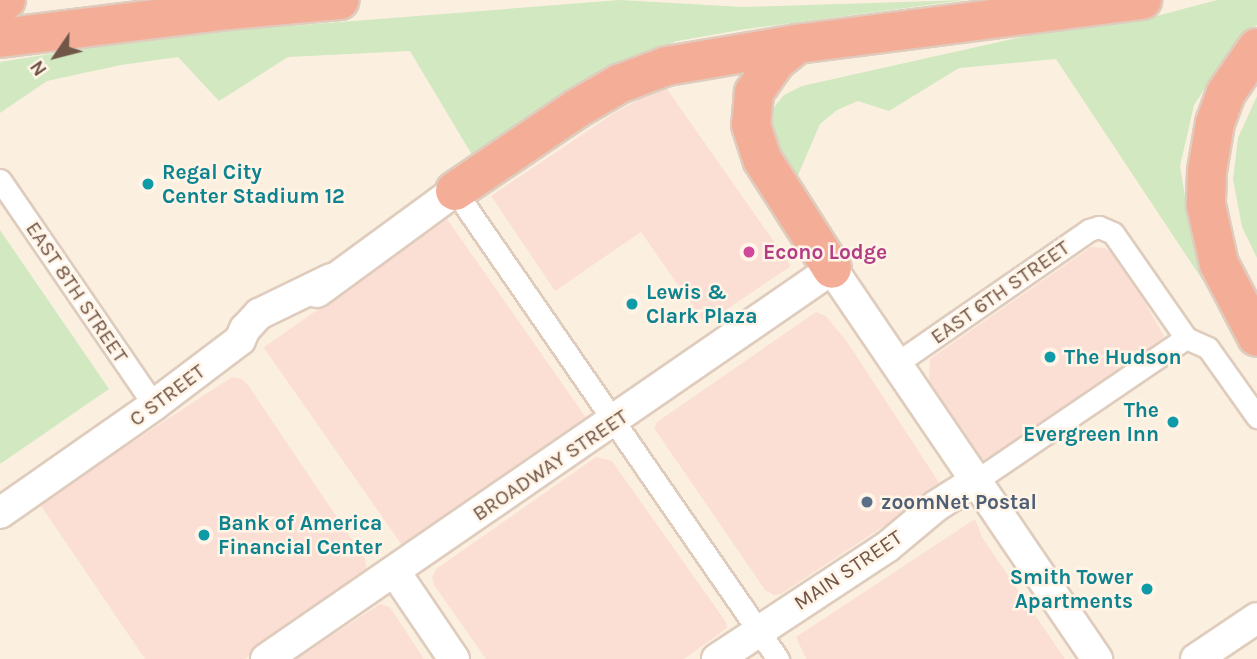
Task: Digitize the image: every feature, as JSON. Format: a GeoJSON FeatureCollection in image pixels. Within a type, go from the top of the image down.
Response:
{"type":"FeatureCollection","features":[{"type":"Feature","properties":{"kind":"highway"},"geometry":{"type":"LineString","coordinates":[[0,1],[6,0]]}},
{"type":"Feature","properties":{"kind":"highway"},"geometry":{"type":"LineString","coordinates":[[0,38],[340,0]]}},
{"type":"Feature","properties":{"kind":"highway"},"geometry":{"type":"LineString","coordinates":[[455,191],[576,109],[619,84],[667,66],[797,44],[1140,0]]}},
{"type":"Feature","properties":{"kind":"highway"},"geometry":{"type":"LineString","coordinates":[[797,44],[776,61],[754,93],[751,125],[762,159],[832,269]]}},
{"type":"Feature","properties":{"kind":"highway"},"geometry":{"type":"LineString","coordinates":[[1257,48],[1226,93],[1215,123],[1207,171],[1206,205],[1219,264],[1257,337]]}},
{"type":"Feature","properties":{"kind":"highway"},"geometry":{"type":"LineString","coordinates":[[1214,234],[1257,295]]}},
{"type":"Feature","properties":{"kind":"street","name":"EAST 8TH STREET"},"geometry":{"type":"LineString","coordinates":[[0,180],[155,405]]}},
{"type":"Feature","properties":{"kind":"street","name":"C STREET"},"geometry":{"type":"LineString","coordinates":[[0,513],[243,345],[455,191]]}},
{"type":"Feature","properties":{"kind":"street"},"geometry":{"type":"LineString","coordinates":[[455,191],[778,659]]}},
{"type":"Feature","properties":{"kind":"street","name":"EAST 6TH STREET"},"geometry":{"type":"LineString","coordinates":[[897,363],[1088,230],[1107,228],[1186,338]]}},
{"type":"Feature","properties":{"kind":"street"},"geometry":{"type":"LineString","coordinates":[[832,269],[978,480],[1097,659]]}},
{"type":"Feature","properties":{"kind":"street","name":"BROADWAY STREET"},"geometry":{"type":"LineString","coordinates":[[266,659],[832,269]]}},
{"type":"Feature","properties":{"kind":"street"},"geometry":{"type":"LineString","coordinates":[[1186,338],[1208,348],[1257,417]]}},
{"type":"Feature","properties":{"kind":"street","name":"MAIN STREET"},"geometry":{"type":"LineString","coordinates":[[717,659],[887,547],[936,506],[1186,338]]}},
{"type":"Feature","properties":{"kind":"street"},"geometry":{"type":"LineString","coordinates":[[395,572],[454,659]]}},
{"type":"Feature","properties":{"kind":"street"},"geometry":{"type":"LineString","coordinates":[[1196,659],[1257,618]]}},
{"type":"Feature","properties":{"kind":"shaded area"},"geometry":{"type":"Polygon","coordinates":[[[667,89],[791,266],[705,324],[641,232],[555,291],[491,196],[614,113],[645,96],[667,89]]]}},
{"type":"Feature","properties":{"kind":"shaded area"},"geometry":{"type":"Polygon","coordinates":[[[447,219],[589,422],[406,551],[264,347],[447,219]]]}},
{"type":"Feature","properties":{"kind":"shaded area"},"geometry":{"type":"Polygon","coordinates":[[[1091,247],[1105,248],[1120,259],[1164,336],[1160,342],[1056,414],[983,460],[929,381],[930,359],[1091,247]]]}},
{"type":"Feature","properties":{"kind":"shaded area"},"geometry":{"type":"Polygon","coordinates":[[[816,312],[826,316],[848,343],[940,484],[936,491],[896,518],[781,594],[774,595],[765,590],[654,428],[657,422],[816,312]]]}},
{"type":"Feature","properties":{"kind":"shaded area"},"geometry":{"type":"Polygon","coordinates":[[[232,377],[242,379],[248,385],[365,559],[367,572],[245,659],[145,659],[39,503],[232,377]]]}},
{"type":"Feature","properties":{"kind":"shaded area"},"geometry":{"type":"Polygon","coordinates":[[[596,457],[612,461],[726,622],[727,628],[684,659],[486,659],[434,585],[432,577],[436,569],[596,457]]]}},
{"type":"Feature","properties":{"kind":"shaded area"},"geometry":{"type":"Polygon","coordinates":[[[975,519],[982,537],[1065,659],[806,659],[796,637],[975,519]]]}},
{"type":"Feature","properties":{"kind":"shaded area"},"geometry":{"type":"Polygon","coordinates":[[[380,604],[390,607],[424,659],[296,659],[380,604]]]}},
{"type":"Feature","properties":{"kind":"green space"},"geometry":{"type":"Polygon","coordinates":[[[620,0],[743,7],[966,0],[746,29],[677,41],[622,63],[475,160],[410,51],[288,57],[219,101],[178,57],[121,65],[47,81],[0,113],[0,62],[162,36],[620,0]]]}},
{"type":"Feature","properties":{"kind":"green space"},"geometry":{"type":"Polygon","coordinates":[[[1217,0],[1257,0],[1257,25],[1233,46],[1194,105],[1180,166],[1192,239],[1235,329],[1056,59],[959,68],[889,111],[858,101],[837,110],[820,124],[798,175],[793,177],[768,131],[771,111],[784,95],[802,86],[1039,33],[1149,18],[1217,0]]]}},
{"type":"Feature","properties":{"kind":"green space"},"geometry":{"type":"Polygon","coordinates":[[[1257,96],[1257,258],[1242,227],[1233,179],[1238,138],[1257,96]]]}},
{"type":"Feature","properties":{"kind":"green space"},"geometry":{"type":"Polygon","coordinates":[[[0,230],[109,389],[0,464],[0,230]]]}},
{"type":"Feature","properties":{"kind":"place","name":"Regal City Center Stadium 12"},"geometry":{"type":"Point","coordinates":[148,184]}},
{"type":"Feature","properties":{"kind":"place","name":"Econo Lodge"},"geometry":{"type":"Point","coordinates":[749,252]}},
{"type":"Feature","properties":{"kind":"place","name":"Lewis & Clark Plaza"},"geometry":{"type":"Point","coordinates":[632,304]}},
{"type":"Feature","properties":{"kind":"place","name":"The Hudson"},"geometry":{"type":"Point","coordinates":[1050,357]}},
{"type":"Feature","properties":{"kind":"place","name":"The Evergreen Inn"},"geometry":{"type":"Point","coordinates":[1173,422]}},
{"type":"Feature","properties":{"kind":"place","name":"zoomNet Postal"},"geometry":{"type":"Point","coordinates":[867,502]}},
{"type":"Feature","properties":{"kind":"place","name":"Bank of America Financial Center"},"geometry":{"type":"Point","coordinates":[204,535]}},
{"type":"Feature","properties":{"kind":"place","name":"Smith Tower Apartments"},"geometry":{"type":"Point","coordinates":[1147,589]}}]}
